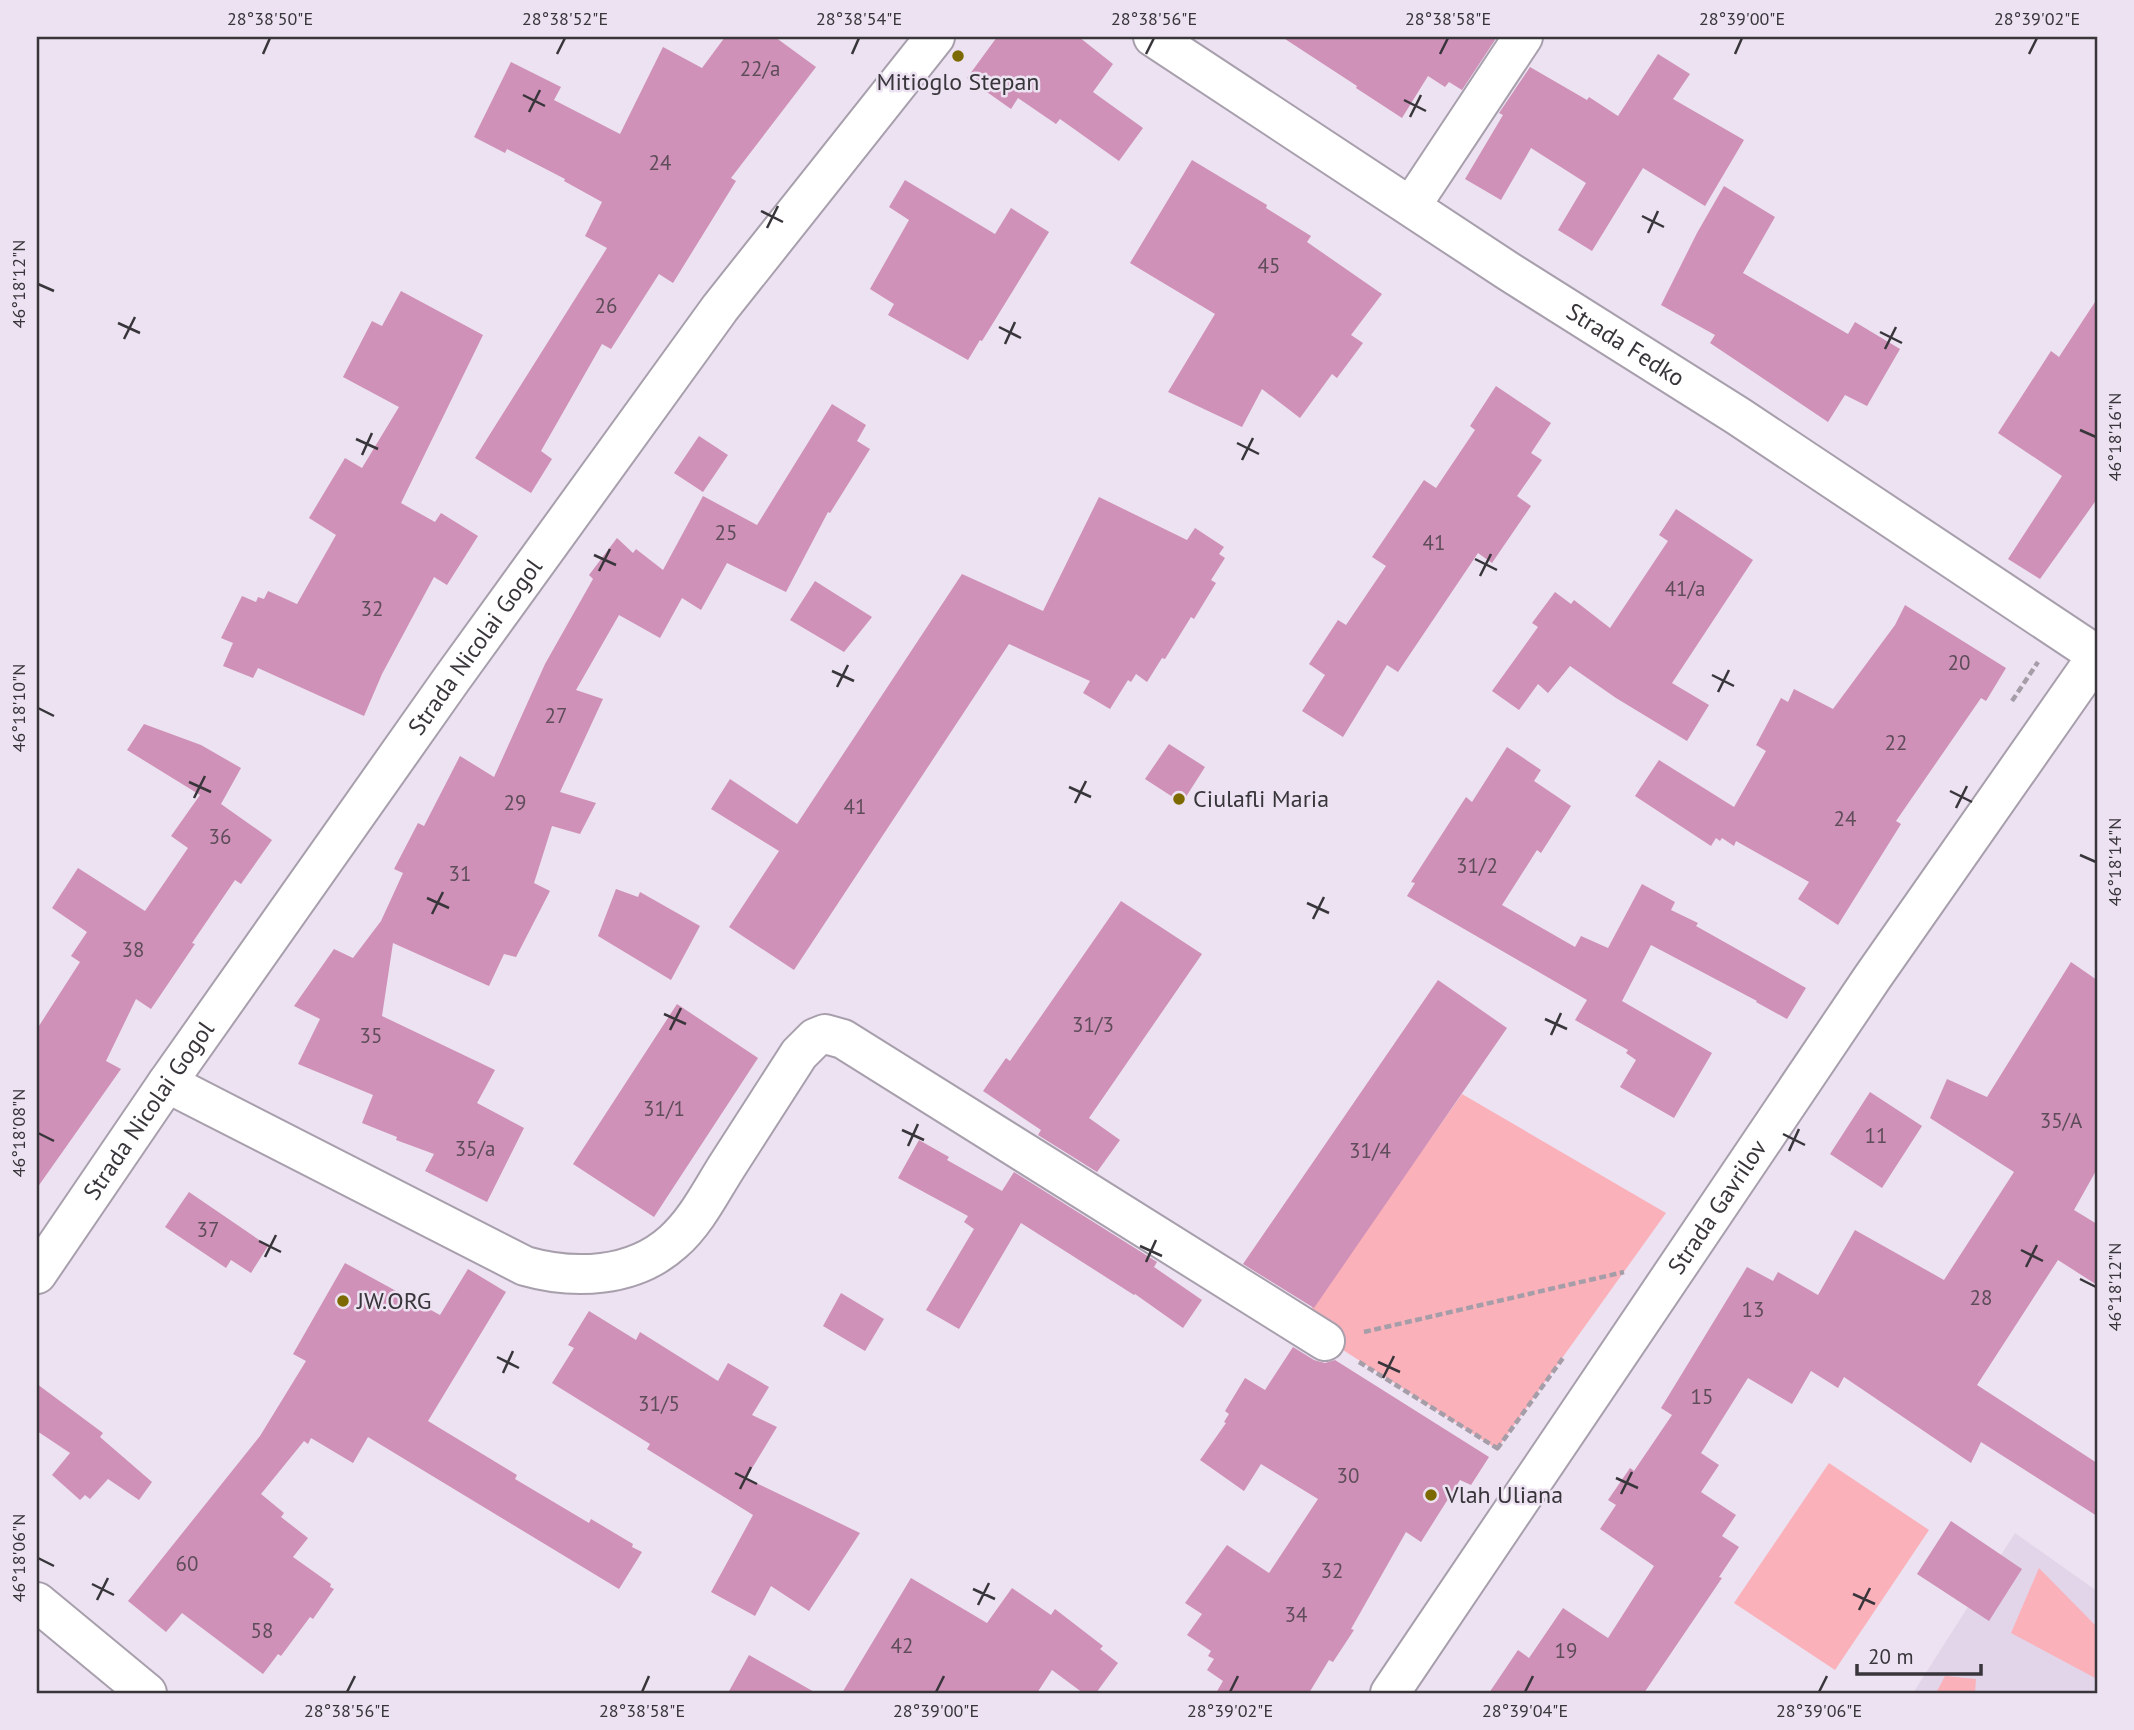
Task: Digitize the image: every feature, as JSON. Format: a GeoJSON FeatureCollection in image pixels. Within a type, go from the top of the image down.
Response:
{"type":"FeatureCollection","features":[{"type":"Feature","properties":{"kind":"street","name":"Strada Nicolai Gogol"},"geometry":{"type":"LineString","coordinates":[[37,1274],[167,1083],[720,308],[935,37]]}},
{"type":"Feature","properties":{"kind":"street","name":"Strada Fedko"},"geometry":{"type":"LineString","coordinates":[[1153,37],[1508,271],[1738,416],[2097,656]]}},
{"type":"Feature","properties":{"kind":"street"},"geometry":{"type":"LineString","coordinates":[[1411,206],[1523,37]]}},
{"type":"Feature","properties":{"kind":"street","name":"Strada Gavrilov"},"geometry":{"type":"LineString","coordinates":[[1390,1693],[1872,978],[2097,656]]}},
{"type":"Feature","properties":{"kind":"street"},"geometry":{"type":"LineString","coordinates":[[167,1083],[525,1266],[551,1273],[580,1274],[617,1271],[645,1261],[673,1242],[696,1214],[799,1054],[815,1038],[825,1034],[843,1039],[1325,1341]]}},
{"type":"Feature","properties":{"kind":"street"},"geometry":{"type":"LineString","coordinates":[[37,1602],[147,1693]]}},
{"type":"Feature","properties":{"kind":"path"},"geometry":{"type":"LineString","coordinates":[[1325,1341],[1625,1272]]}},
{"type":"Feature","properties":{"kind":"path"},"geometry":{"type":"LineString","coordinates":[[1325,1341],[1538,1474]]}},
{"type":"Feature","properties":{"kind":"shaded area"},"geometry":{"type":"Polygon","coordinates":[[[1462,1094],[1666,1213],[1497,1449],[1301,1323],[1462,1094]]]}},
{"type":"Feature","properties":{"kind":"shaded area"},"geometry":{"type":"Polygon","coordinates":[[[1829,1463],[1929,1530],[1835,1670],[1734,1603],[1829,1463]]]}},
{"type":"Feature","properties":{"kind":"shaded area"},"geometry":{"type":"Polygon","coordinates":[[[2015,1533],[2097,1591],[2097,1693],[1913,1693],[2015,1533]]]}},
{"type":"Feature","properties":{"kind":"shaded area"},"geometry":{"type":"Polygon","coordinates":[[[2039,1568],[2097,1627],[2097,1679],[2011,1633],[2039,1568]]]}},
{"type":"Feature","properties":{"kind":"shaded area"},"geometry":{"type":"Polygon","coordinates":[[[1945,1676],[1976,1679],[1975,1693],[1936,1693],[1945,1676]]]}},
{"type":"Feature","properties":{"kind":"building"},"geometry":{"type":"Polygon","coordinates":[[[725,37],[775,37],[816,67],[731,178],[736,181],[673,283],[659,274],[611,349],[602,344],[541,451],[552,459],[531,493],[475,458],[607,248],[585,236],[602,202],[507,149],[505,153],[474,137],[511,62],[561,87],[554,100],[620,134],[663,47],[702,68],[725,37]]]}},
{"type":"Feature","properties":{"kind":"building"},"geometry":{"type":"Polygon","coordinates":[[[997,37],[1079,37],[1113,64],[1093,92],[1143,128],[1119,161],[1060,119],[1056,124],[1018,98],[1011,109],[967,78],[997,37]]]}},
{"type":"Feature","properties":{"kind":"building"},"geometry":{"type":"Polygon","coordinates":[[[1282,37],[1497,37],[1462,90],[1449,82],[1445,87],[1428,76],[1402,118],[1282,37]]]}},
{"type":"Feature","properties":{"kind":"building"},"geometry":{"type":"Polygon","coordinates":[[[1658,54],[1690,74],[1673,99],[1744,140],[1705,206],[1643,168],[1592,251],[1558,230],[1586,183],[1531,148],[1501,200],[1465,179],[1503,115],[1499,113],[1530,67],[1587,100],[1589,97],[1618,116],[1658,54]]]}},
{"type":"Feature","properties":{"kind":"building"},"geometry":{"type":"Polygon","coordinates":[[[1192,160],[1267,205],[1266,208],[1311,236],[1307,242],[1382,294],[1351,335],[1363,343],[1337,378],[1332,374],[1300,418],[1262,389],[1242,427],[1168,392],[1215,314],[1130,263],[1192,160]]]}},
{"type":"Feature","properties":{"kind":"building"},"geometry":{"type":"Polygon","coordinates":[[[905,180],[995,234],[1011,208],[1049,232],[968,360],[888,315],[894,304],[870,289],[909,220],[889,207],[905,180]]]}},
{"type":"Feature","properties":{"kind":"building"},"geometry":{"type":"Polygon","coordinates":[[[1724,186],[1775,217],[1743,273],[1848,334],[1855,322],[1900,349],[1867,406],[1845,395],[1828,422],[1710,343],[1715,335],[1661,305],[1724,186]]]}},
{"type":"Feature","properties":{"kind":"building"},"geometry":{"type":"Polygon","coordinates":[[[401,291],[483,335],[401,503],[435,522],[441,513],[478,536],[447,585],[434,577],[382,674],[364,716],[258,668],[253,678],[223,666],[233,643],[221,638],[242,596],[256,602],[258,597],[264,599],[268,591],[297,604],[336,535],[309,518],[345,458],[362,468],[399,407],[343,377],[372,321],[382,326],[401,291]]]}},
{"type":"Feature","properties":{"kind":"building"},"geometry":{"type":"Polygon","coordinates":[[[2097,299],[2097,499],[2040,579],[2008,559],[2062,476],[1998,433],[2051,351],[2059,357],[2097,299]]]}},
{"type":"Feature","properties":{"kind":"building"},"geometry":{"type":"Polygon","coordinates":[[[1496,386],[1551,423],[1531,453],[1542,460],[1517,496],[1531,506],[1492,563],[1478,553],[1398,672],[1387,665],[1343,737],[1302,711],[1325,675],[1309,664],[1338,620],[1346,625],[1386,566],[1372,557],[1424,480],[1436,488],[1475,430],[1470,426],[1496,386]]]}},
{"type":"Feature","properties":{"kind":"building"},"geometry":{"type":"Polygon","coordinates":[[[832,404],[866,425],[857,441],[870,449],[830,513],[828,512],[786,592],[727,563],[701,610],[682,598],[660,638],[619,615],[576,690],[603,699],[560,792],[596,803],[580,834],[552,826],[534,883],[550,891],[516,957],[504,954],[489,986],[393,943],[382,1016],[495,1070],[477,1103],[524,1128],[487,1202],[425,1171],[434,1154],[396,1140],[397,1137],[362,1123],[373,1095],[298,1064],[320,1019],[294,1006],[334,949],[353,958],[381,921],[403,873],[394,869],[418,823],[424,826],[460,756],[494,777],[545,664],[593,579],[589,575],[617,538],[633,553],[636,549],[663,570],[703,496],[757,525],[832,404]]]}},
{"type":"Feature","properties":{"kind":"building"},"geometry":{"type":"Polygon","coordinates":[[[699,436],[728,455],[703,492],[674,473],[699,436]]]}},
{"type":"Feature","properties":{"kind":"building"},"geometry":{"type":"Polygon","coordinates":[[[1099,497],[1187,540],[1195,528],[1224,547],[1219,554],[1225,558],[1211,580],[1216,583],[1194,619],[1191,617],[1147,682],[1136,674],[1131,682],[1128,680],[1110,709],[1083,693],[1090,681],[1009,644],[794,970],[729,927],[779,851],[711,809],[730,779],[797,824],[962,574],[1043,611],[1099,497]]]}},
{"type":"Feature","properties":{"kind":"building"},"geometry":{"type":"Polygon","coordinates":[[[1676,509],[1753,560],[1672,683],[1709,705],[1687,741],[1616,698],[1570,666],[1548,693],[1538,684],[1519,710],[1492,691],[1538,627],[1532,623],[1555,592],[1571,604],[1574,600],[1610,628],[1668,541],[1659,535],[1676,509]]]}},
{"type":"Feature","properties":{"kind":"building"},"geometry":{"type":"Polygon","coordinates":[[[815,581],[872,617],[844,652],[790,620],[815,581]]]}},
{"type":"Feature","properties":{"kind":"building"},"geometry":{"type":"Polygon","coordinates":[[[1905,605],[2006,668],[1986,701],[1981,698],[1896,821],[1901,824],[1838,925],[1798,899],[1809,882],[1736,841],[1734,846],[1722,838],[1720,841],[1716,838],[1711,846],[1635,796],[1659,760],[1734,807],[1766,751],[1756,745],[1781,698],[1788,702],[1794,689],[1833,709],[1895,625],[1905,605]]]}},
{"type":"Feature","properties":{"kind":"building"},"geometry":{"type":"Polygon","coordinates":[[[144,724],[201,745],[241,768],[221,804],[272,840],[241,884],[235,880],[151,1009],[136,999],[106,1061],[121,1069],[37,1188],[37,1029],[80,962],[71,956],[87,932],[52,908],[78,868],[145,911],[188,848],[171,836],[200,795],[127,750],[144,724]]]}},
{"type":"Feature","properties":{"kind":"building"},"geometry":{"type":"Polygon","coordinates":[[[1169,744],[1205,767],[1182,803],[1145,779],[1169,744]]]}},
{"type":"Feature","properties":{"kind":"building"},"geometry":{"type":"Polygon","coordinates":[[[1507,747],[1541,770],[1534,781],[1571,806],[1541,853],[1537,850],[1502,905],[1575,947],[1581,936],[1608,948],[1642,884],[1675,902],[1671,910],[1698,923],[1696,926],[1806,988],[1787,1019],[1651,945],[1622,1001],[1712,1053],[1674,1118],[1620,1087],[1636,1060],[1626,1053],[1628,1050],[1575,1020],[1587,1000],[1407,896],[1415,883],[1411,882],[1466,797],[1472,802],[1507,747]]]}},
{"type":"Feature","properties":{"kind":"building"},"geometry":{"type":"Polygon","coordinates":[[[616,889],[638,897],[640,892],[700,926],[671,980],[598,936],[616,889]]]}},
{"type":"Feature","properties":{"kind":"building"},"geometry":{"type":"Polygon","coordinates":[[[1121,901],[1202,954],[1089,1118],[1120,1140],[1097,1172],[1038,1135],[1041,1130],[983,1091],[1006,1058],[1010,1061],[1121,901]]]}},
{"type":"Feature","properties":{"kind":"building"},"geometry":{"type":"Polygon","coordinates":[[[2071,962],[2097,980],[2097,1169],[2074,1210],[2097,1224],[2097,1285],[2058,1260],[1977,1385],[2097,1463],[2097,1516],[1981,1442],[1971,1463],[1844,1377],[1838,1388],[1811,1371],[1792,1404],[1748,1378],[1701,1453],[1719,1465],[1701,1492],[1736,1515],[1722,1536],[1739,1547],[1719,1577],[1722,1578],[1644,1693],[1489,1693],[1518,1650],[1529,1658],[1563,1608],[1608,1638],[1654,1566],[1600,1529],[1616,1505],[1608,1500],[1630,1468],[1634,1471],[1672,1415],[1661,1408],[1747,1267],[1773,1281],[1778,1272],[1818,1295],[1855,1230],[1944,1280],[2014,1172],[1930,1118],[1947,1079],[1987,1097],[2071,962]]]}},
{"type":"Feature","properties":{"kind":"building"},"geometry":{"type":"Polygon","coordinates":[[[1438,980],[1507,1028],[1314,1308],[1243,1264],[1438,980]]]}},
{"type":"Feature","properties":{"kind":"building"},"geometry":{"type":"Polygon","coordinates":[[[677,1004],[758,1058],[654,1217],[573,1164],[677,1004]]]}},
{"type":"Feature","properties":{"kind":"building"},"geometry":{"type":"Polygon","coordinates":[[[1870,1092],[1922,1126],[1882,1188],[1830,1154],[1870,1092]]]}},
{"type":"Feature","properties":{"kind":"building"},"geometry":{"type":"Polygon","coordinates":[[[919,1140],[949,1157],[947,1160],[1002,1191],[1014,1172],[1157,1262],[1154,1267],[1202,1300],[1183,1328],[1135,1294],[1021,1223],[959,1329],[926,1310],[974,1229],[964,1222],[968,1216],[898,1178],[919,1140]]]}},
{"type":"Feature","properties":{"kind":"building"},"geometry":{"type":"Polygon","coordinates":[[[189,1192],[268,1246],[251,1273],[231,1260],[226,1268],[165,1227],[189,1192]]]}},
{"type":"Feature","properties":{"kind":"building"},"geometry":{"type":"Polygon","coordinates":[[[345,1263],[440,1315],[468,1269],[506,1292],[428,1421],[517,1475],[515,1479],[589,1523],[591,1519],[633,1544],[632,1547],[642,1552],[619,1589],[368,1437],[353,1463],[311,1438],[308,1444],[304,1441],[261,1494],[284,1513],[281,1517],[308,1538],[293,1557],[334,1589],[313,1619],[310,1617],[281,1656],[278,1654],[263,1674],[182,1613],[166,1632],[128,1601],[260,1436],[306,1361],[293,1354],[345,1263]]]}},
{"type":"Feature","properties":{"kind":"building"},"geometry":{"type":"Polygon","coordinates":[[[841,1293],[884,1319],[865,1351],[823,1326],[841,1293]]]}},
{"type":"Feature","properties":{"kind":"building"},"geometry":{"type":"Polygon","coordinates":[[[589,1311],[636,1340],[640,1332],[718,1381],[728,1363],[769,1387],[752,1415],[777,1427],[746,1478],[860,1533],[809,1611],[771,1586],[755,1616],[711,1592],[753,1515],[647,1449],[650,1444],[552,1383],[574,1348],[568,1345],[589,1311]]]}},
{"type":"Feature","properties":{"kind":"building"},"geometry":{"type":"Polygon","coordinates":[[[1293,1347],[1314,1360],[1325,1363],[1335,1360],[1489,1457],[1471,1485],[1460,1480],[1421,1542],[1406,1532],[1351,1629],[1354,1630],[1333,1662],[1329,1660],[1309,1693],[1216,1693],[1223,1681],[1207,1670],[1214,1659],[1208,1656],[1211,1651],[1187,1635],[1202,1614],[1185,1603],[1227,1545],[1269,1573],[1318,1499],[1261,1464],[1244,1491],[1200,1460],[1226,1423],[1224,1422],[1229,1414],[1225,1411],[1245,1378],[1265,1390],[1293,1347]]]}},
{"type":"Feature","properties":{"kind":"building"},"geometry":{"type":"Polygon","coordinates":[[[37,1384],[103,1433],[100,1437],[152,1482],[139,1500],[108,1479],[90,1499],[85,1495],[80,1500],[52,1475],[70,1453],[37,1431],[37,1384]]]}},
{"type":"Feature","properties":{"kind":"building"},"geometry":{"type":"Polygon","coordinates":[[[1951,1521],[2022,1569],[1989,1621],[1917,1574],[1951,1521]]]}},
{"type":"Feature","properties":{"kind":"building"},"geometry":{"type":"Polygon","coordinates":[[[911,1578],[987,1623],[1012,1588],[1051,1615],[1055,1609],[1103,1646],[1100,1649],[1118,1663],[1096,1693],[1083,1693],[1052,1670],[1037,1693],[842,1693],[911,1578]]]}},
{"type":"Feature","properties":{"kind":"building"},"geometry":{"type":"Polygon","coordinates":[[[749,1655],[816,1693],[728,1693],[749,1655]]]}},
{"type":"Feature","properties":{"kind":"place","name":"Mitioglo Stepan"},"geometry":{"type":"Point","coordinates":[958,56]}},
{"type":"Feature","properties":{"kind":"place","name":"Ciulafli Maria"},"geometry":{"type":"Point","coordinates":[1179,799]}},
{"type":"Feature","properties":{"kind":"place","name":"JW.ORG"},"geometry":{"type":"Point","coordinates":[343,1301]}},
{"type":"Feature","properties":{"kind":"place","name":"Vlah Uliana"},"geometry":{"type":"Point","coordinates":[1431,1495]}}]}
